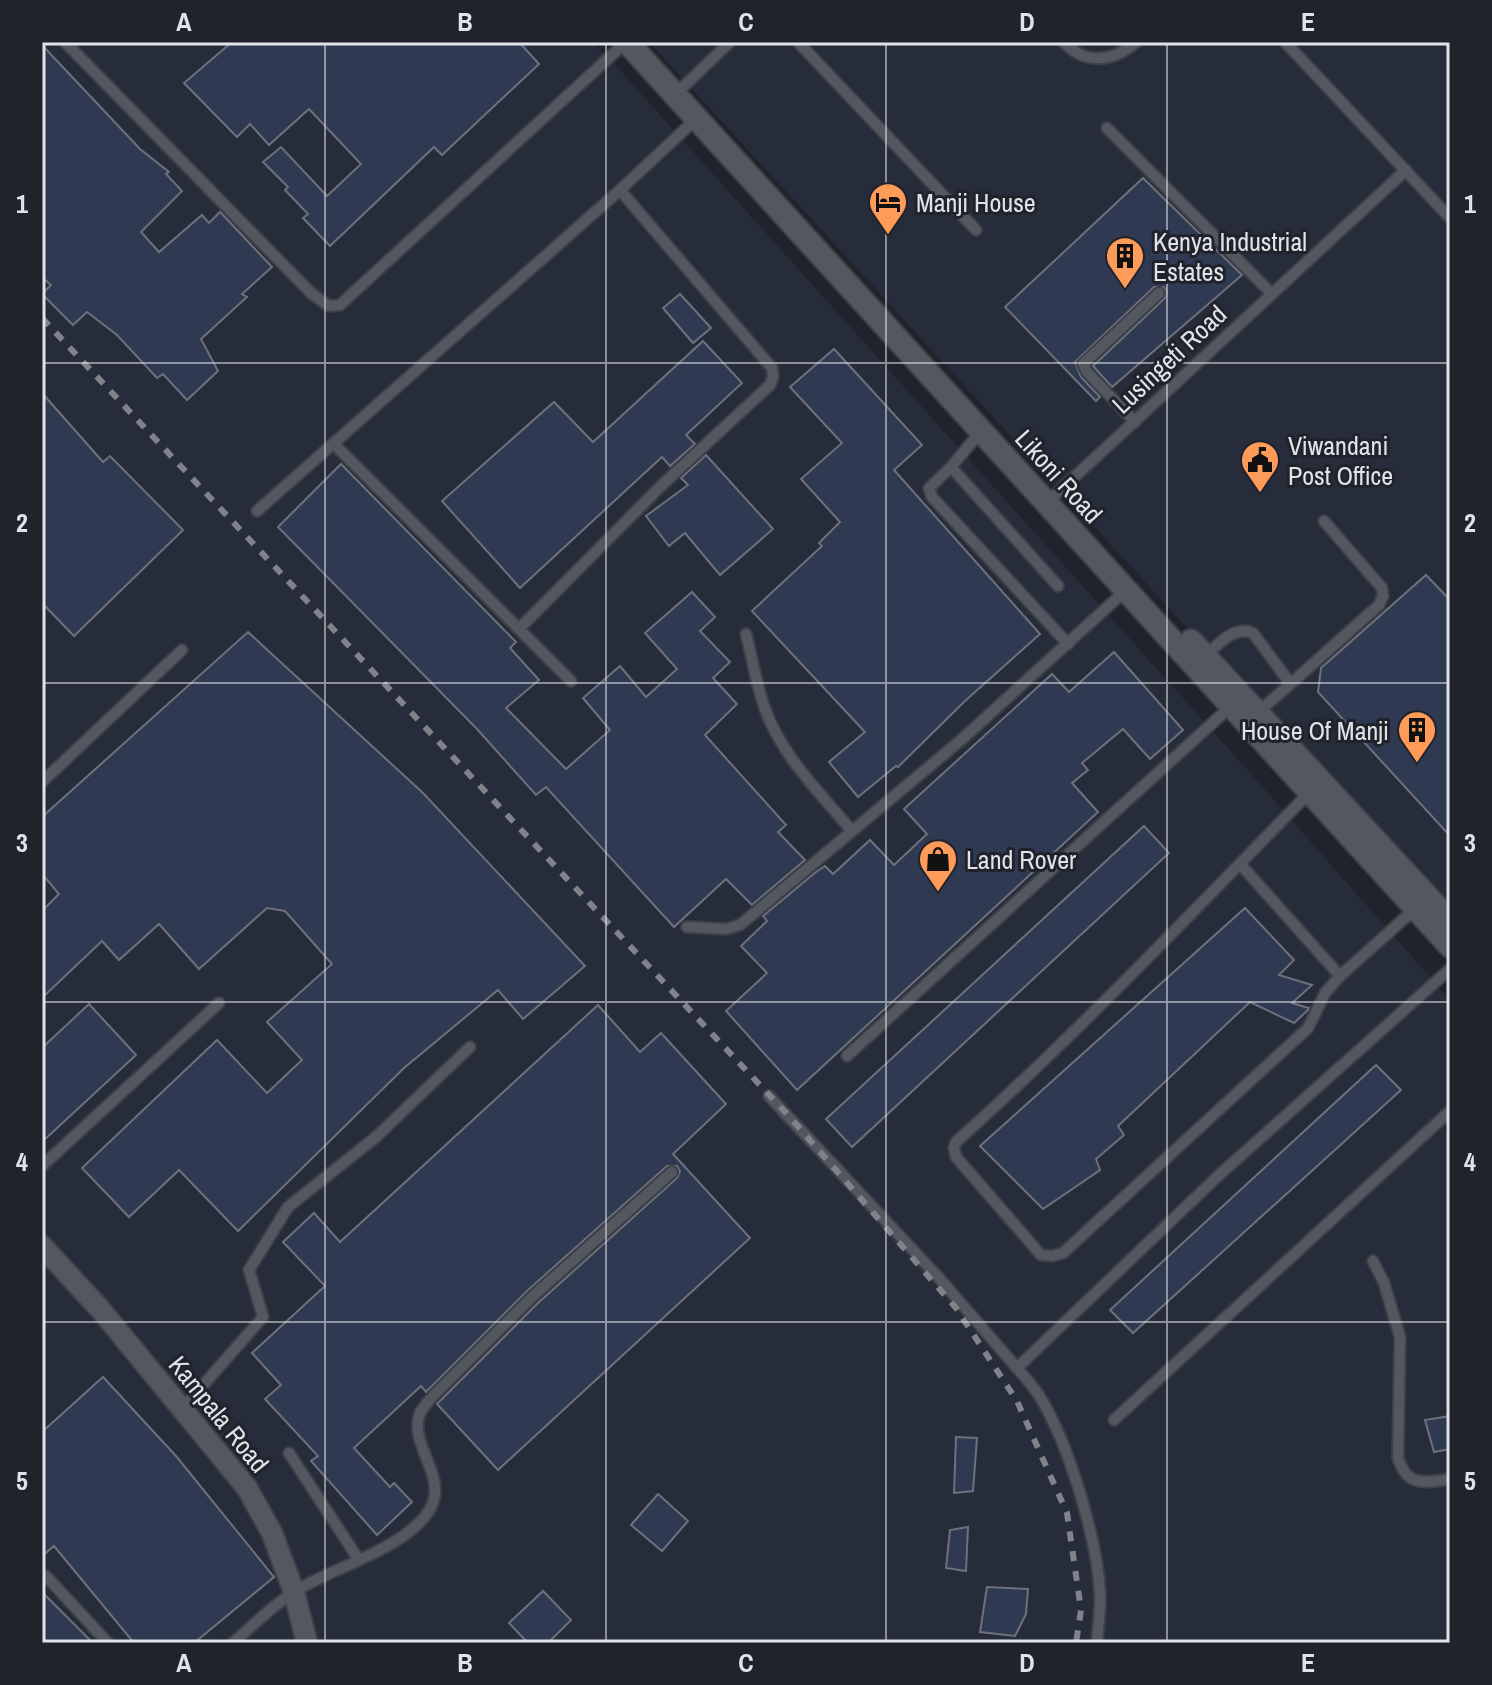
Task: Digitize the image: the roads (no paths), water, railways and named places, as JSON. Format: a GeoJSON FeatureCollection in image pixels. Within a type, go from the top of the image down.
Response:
{"type":"FeatureCollection","features":[{"type":"Feature","properties":{"kind":"street","name":"Likoni Road"},"geometry":{"type":"LineString","coordinates":[[627,42],[1450,946]]}},
{"type":"Feature","properties":{"kind":"street","name":"Likoni Road"},"geometry":{"type":"LineString","coordinates":[[640,42],[1450,921]]}},
{"type":"Feature","properties":{"kind":"street","name":"Kampala Road"},"geometry":{"type":"LineString","coordinates":[[42,1246],[100,1309],[247,1488],[272,1533],[294,1592],[307,1643]]}},
{"type":"Feature","properties":{"kind":"lane"},"geometry":{"type":"LineString","coordinates":[[65,42],[311,293],[329,306],[340,305],[627,42]]}},
{"type":"Feature","properties":{"kind":"lane"},"geometry":{"type":"LineString","coordinates":[[682,88],[730,42]]}},
{"type":"Feature","properties":{"kind":"lane"},"geometry":{"type":"LineString","coordinates":[[798,42],[976,230]]}},
{"type":"Feature","properties":{"kind":"lane"},"geometry":{"type":"LineString","coordinates":[[1064,42],[1083,56],[1098,59],[1126,52],[1136,42]]}},
{"type":"Feature","properties":{"kind":"lane"},"geometry":{"type":"LineString","coordinates":[[1285,42],[1450,218]]}},
{"type":"Feature","properties":{"kind":"lane"},"geometry":{"type":"LineString","coordinates":[[257,511],[620,190],[697,118]]}},
{"type":"Feature","properties":{"kind":"lane"},"geometry":{"type":"LineString","coordinates":[[1107,128],[1272,294]]}},
{"type":"Feature","properties":{"kind":"lane","name":"Lusingeti Road"},"geometry":{"type":"LineString","coordinates":[[1055,495],[1406,170]]}},
{"type":"Feature","properties":{"kind":"lane"},"geometry":{"type":"LineString","coordinates":[[521,627],[662,485],[770,385],[773,377],[772,368],[620,190]]}},
{"type":"Feature","properties":{"kind":"lane"},"geometry":{"type":"LineString","coordinates":[[1135,422],[1083,364],[1159,293]]}},
{"type":"Feature","properties":{"kind":"lane"},"geometry":{"type":"LineString","coordinates":[[981,431],[929,488],[932,497],[1068,644]]}},
{"type":"Feature","properties":{"kind":"lane"},"geometry":{"type":"LineString","coordinates":[[334,444],[521,627],[571,681]]}},
{"type":"Feature","properties":{"kind":"lane"},"geometry":{"type":"LineString","coordinates":[[951,467],[1058,586]]}},
{"type":"Feature","properties":{"kind":"lane"},"geometry":{"type":"LineString","coordinates":[[1257,713],[1379,605],[1383,596],[1382,588],[1324,521]]}},
{"type":"Feature","properties":{"kind":"lane"},"geometry":{"type":"LineString","coordinates":[[687,927],[726,929],[740,925],[961,740],[1125,591]]}},
{"type":"Feature","properties":{"kind":"lane"},"geometry":{"type":"LineString","coordinates":[[1205,656],[1236,631],[1253,633],[1284,672],[1287,687]]}},
{"type":"Feature","properties":{"kind":"lane"},"geometry":{"type":"LineString","coordinates":[[746,634],[764,706],[775,731],[801,769],[852,831]]}},
{"type":"Feature","properties":{"kind":"lane"},"geometry":{"type":"LineString","coordinates":[[42,782],[182,650]]}},
{"type":"Feature","properties":{"kind":"lane"},"geometry":{"type":"LineString","coordinates":[[847,1056],[1230,707]]}},
{"type":"Feature","properties":{"kind":"lane"},"geometry":{"type":"LineString","coordinates":[[1309,793],[1022,1083],[956,1142],[956,1157],[1041,1255],[1063,1253],[1308,1028],[1325,993],[1340,976],[1416,908]]}},
{"type":"Feature","properties":{"kind":"lane"},"geometry":{"type":"LineString","coordinates":[[1241,865],[1340,976]]}},
{"type":"Feature","properties":{"kind":"lane"},"geometry":{"type":"LineString","coordinates":[[1017,1368],[1218,1176],[1450,969]]}},
{"type":"Feature","properties":{"kind":"lane"},"geometry":{"type":"LineString","coordinates":[[42,1166],[219,1003]]}},
{"type":"Feature","properties":{"kind":"lane"},"geometry":{"type":"LineString","coordinates":[[183,1408],[263,1317],[249,1270],[288,1207],[376,1137],[470,1047]]}},
{"type":"Feature","properties":{"kind":"lane"},"geometry":{"type":"LineString","coordinates":[[769,1096],[940,1279],[1039,1395],[1054,1425],[1079,1493],[1097,1560],[1100,1596],[1097,1643]]}},
{"type":"Feature","properties":{"kind":"lane"},"geometry":{"type":"LineString","coordinates":[[1114,1420],[1450,1111]]}},
{"type":"Feature","properties":{"kind":"lane"},"geometry":{"type":"LineString","coordinates":[[233,1643],[294,1592],[382,1550],[422,1519],[433,1503],[434,1474],[421,1445],[421,1410],[532,1297],[672,1172]]}},
{"type":"Feature","properties":{"kind":"lane"},"geometry":{"type":"LineString","coordinates":[[1373,1261],[1384,1283],[1400,1337],[1398,1458],[1402,1471],[1418,1482],[1450,1479]]}},
{"type":"Feature","properties":{"kind":"lane"},"geometry":{"type":"LineString","coordinates":[[289,1453],[359,1560]]}},
{"type":"Feature","properties":{"kind":"lane"},"geometry":{"type":"LineString","coordinates":[[46,1576],[108,1643]]}},
{"type":"Feature","properties":{"kind":"railway"},"geometry":{"type":"LineString","coordinates":[[42,318],[788,1115],[956,1308],[1017,1401],[1067,1513],[1081,1610],[1076,1643]]}},
{"type":"Feature","properties":{"kind":"place","name":"Manji House"},"geometry":{"type":"Point","coordinates":[888,236]}},
{"type":"Feature","properties":{"kind":"place","name":"Kenya Industrial Estates"},"geometry":{"type":"Point","coordinates":[1125,290]}},
{"type":"Feature","properties":{"kind":"place","name":"Viwandani Post Office"},"geometry":{"type":"Point","coordinates":[1260,494]}},
{"type":"Feature","properties":{"kind":"place","name":"House Of Manji"},"geometry":{"type":"Point","coordinates":[1417,764]}},
{"type":"Feature","properties":{"kind":"place","name":"Land Rover"},"geometry":{"type":"Point","coordinates":[938,893]}}]}
